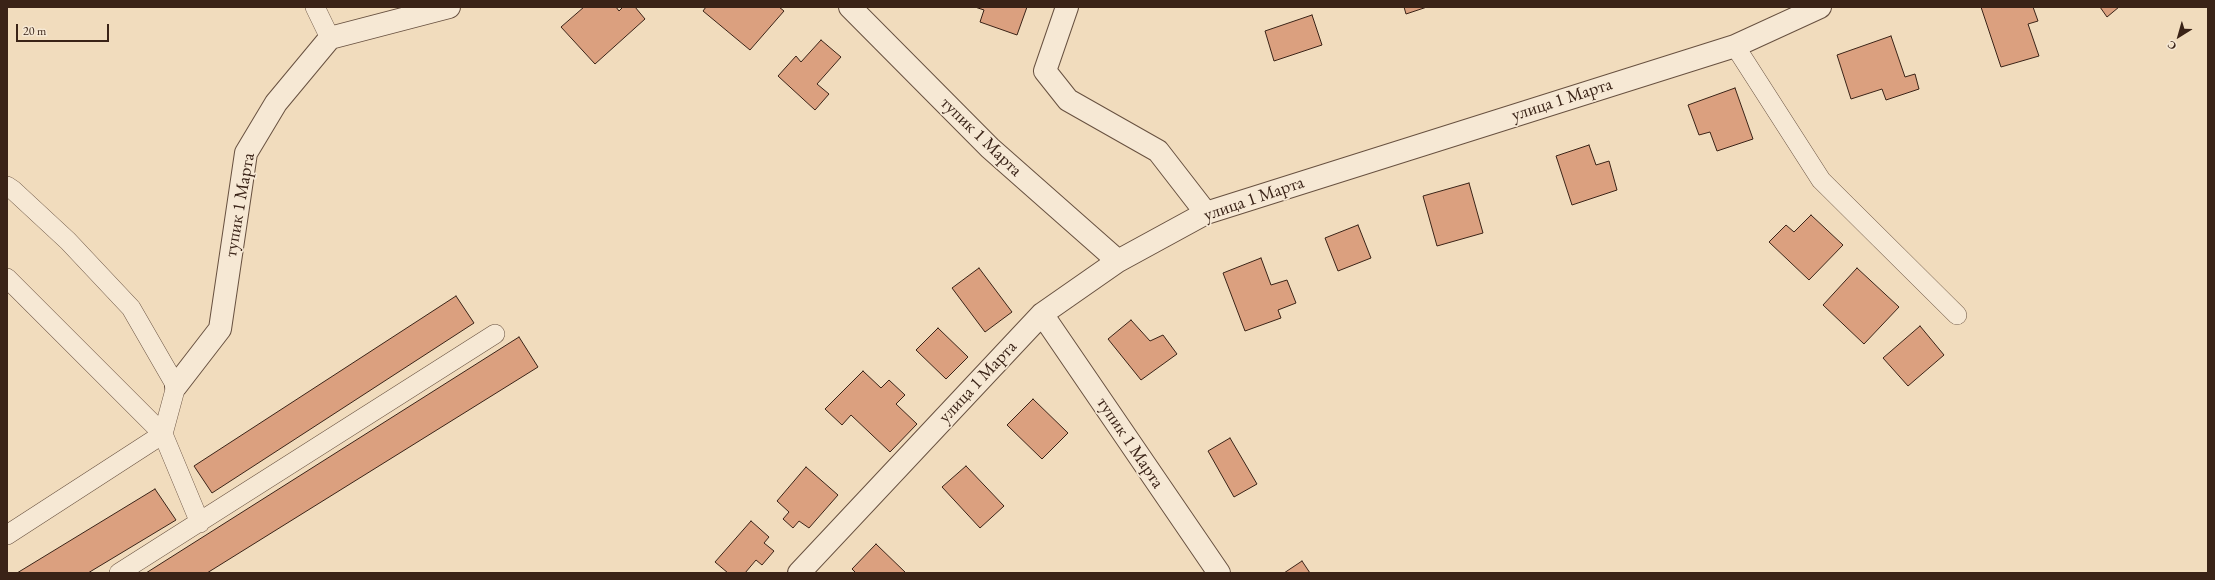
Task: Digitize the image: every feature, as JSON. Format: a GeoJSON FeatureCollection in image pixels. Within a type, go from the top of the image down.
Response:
{"type":"FeatureCollection","features":[{"type":"Feature","properties":{"kind":"street"},"geometry":{"type":"LineString","coordinates":[[330,38],[449,7]]}},
{"type":"Feature","properties":{"kind":"street","name":"тупик 1 Марта"},"geometry":{"type":"LineString","coordinates":[[850,7],[990,148],[1118,261]]}},
{"type":"Feature","properties":{"kind":"street"},"geometry":{"type":"LineString","coordinates":[[1067,7],[1045,71],[1068,100],[1158,151],[1206,214]]}},
{"type":"Feature","properties":{"kind":"street","name":"улица 1 Марта"},"geometry":{"type":"LineString","coordinates":[[799,573],[1042,314],[1118,261],[1206,214],[1735,46],[1820,7]]}},
{"type":"Feature","properties":{"kind":"street","name":"тупик 1 Марта"},"geometry":{"type":"LineString","coordinates":[[176,386],[220,329],[246,153],[276,103],[330,38]]}},
{"type":"Feature","properties":{"kind":"street","name":"тупик 1 Марта"},"geometry":{"type":"LineString","coordinates":[[1042,314],[1219,573]]}},
{"type":"Feature","properties":{"kind":"lane"},"geometry":{"type":"LineString","coordinates":[[315,7],[330,38]]}},
{"type":"Feature","properties":{"kind":"lane"},"geometry":{"type":"LineString","coordinates":[[1735,46],[1821,180],[1957,315]]}},
{"type":"Feature","properties":{"kind":"lane"},"geometry":{"type":"LineString","coordinates":[[7,186],[68,241],[130,308],[176,386],[163,434],[7,536]]}},
{"type":"Feature","properties":{"kind":"lane"},"geometry":{"type":"LineString","coordinates":[[7,278],[163,434],[200,523]]}},
{"type":"Feature","properties":{"kind":"lane"},"geometry":{"type":"LineString","coordinates":[[119,573],[200,523],[495,334]]}},
{"type":"Feature","properties":{"kind":"building"},"geometry":{"type":"Polygon","coordinates":[[[584,7],[616,7],[619,11],[623,7],[635,7],[645,19],[595,64],[561,27],[584,7]]]}},
{"type":"Feature","properties":{"kind":"building"},"geometry":{"type":"Polygon","coordinates":[[[706,7],[779,7],[784,11],[750,50],[703,11],[706,7]]]}},
{"type":"Feature","properties":{"kind":"building"},"geometry":{"type":"Polygon","coordinates":[[[975,7],[1027,7],[1017,35],[980,22],[984,10],[975,7]]]}},
{"type":"Feature","properties":{"kind":"building"},"geometry":{"type":"Polygon","coordinates":[[[1404,7],[1427,7],[1406,14],[1404,7]]]}},
{"type":"Feature","properties":{"kind":"building"},"geometry":{"type":"Polygon","coordinates":[[[1981,7],[2033,7],[2038,21],[2028,24],[2039,56],[2001,67],[1981,7]]]}},
{"type":"Feature","properties":{"kind":"building"},"geometry":{"type":"Polygon","coordinates":[[[2100,7],[2119,7],[2107,17],[2100,7]]]}},
{"type":"Feature","properties":{"kind":"building"},"geometry":{"type":"Polygon","coordinates":[[[1312,15],[1322,45],[1274,61],[1265,31],[1312,15]]]}},
{"type":"Feature","properties":{"kind":"building"},"geometry":{"type":"Polygon","coordinates":[[[1891,36],[1905,77],[1915,74],[1919,89],[1886,100],[1882,89],[1851,99],[1837,55],[1891,36]]]}},
{"type":"Feature","properties":{"kind":"building"},"geometry":{"type":"Polygon","coordinates":[[[821,40],[841,57],[817,84],[829,94],[815,110],[778,76],[796,56],[801,62],[821,40]]]}},
{"type":"Feature","properties":{"kind":"building"},"geometry":{"type":"Polygon","coordinates":[[[1735,88],[1753,139],[1717,151],[1710,132],[1699,135],[1688,105],[1735,88]]]}},
{"type":"Feature","properties":{"kind":"building"},"geometry":{"type":"Polygon","coordinates":[[[1589,145],[1596,165],[1609,161],[1617,190],[1572,205],[1556,156],[1589,145]]]}},
{"type":"Feature","properties":{"kind":"building"},"geometry":{"type":"Polygon","coordinates":[[[1469,183],[1483,233],[1437,246],[1423,196],[1469,183]]]}},
{"type":"Feature","properties":{"kind":"building"},"geometry":{"type":"Polygon","coordinates":[[[1811,215],[1843,245],[1809,280],[1769,242],[1786,225],[1794,232],[1811,215]]]}},
{"type":"Feature","properties":{"kind":"building"},"geometry":{"type":"Polygon","coordinates":[[[1358,225],[1371,258],[1338,271],[1325,238],[1358,225]]]}},
{"type":"Feature","properties":{"kind":"building"},"geometry":{"type":"Polygon","coordinates":[[[1261,258],[1271,285],[1287,280],[1296,303],[1278,310],[1281,318],[1245,331],[1223,273],[1261,258]]]}},
{"type":"Feature","properties":{"kind":"building"},"geometry":{"type":"Polygon","coordinates":[[[979,268],[1012,312],[985,332],[952,288],[979,268]]]}},
{"type":"Feature","properties":{"kind":"building"},"geometry":{"type":"Polygon","coordinates":[[[1857,268],[1899,307],[1864,344],[1823,305],[1857,268]]]}},
{"type":"Feature","properties":{"kind":"building"},"geometry":{"type":"Polygon","coordinates":[[[456,296],[474,323],[212,493],[194,466],[456,296]]]}},
{"type":"Feature","properties":{"kind":"building"},"geometry":{"type":"Polygon","coordinates":[[[1131,320],[1150,341],[1163,335],[1177,354],[1141,380],[1108,339],[1131,320]]]}},
{"type":"Feature","properties":{"kind":"building"},"geometry":{"type":"Polygon","coordinates":[[[1920,326],[1944,355],[1908,386],[1883,358],[1920,326]]]}},
{"type":"Feature","properties":{"kind":"building"},"geometry":{"type":"Polygon","coordinates":[[[938,328],[968,357],[946,379],[916,350],[938,328]]]}},
{"type":"Feature","properties":{"kind":"building"},"geometry":{"type":"Polygon","coordinates":[[[519,337],[538,367],[207,573],[146,573],[519,337]]]}},
{"type":"Feature","properties":{"kind":"building"},"geometry":{"type":"Polygon","coordinates":[[[863,371],[881,388],[889,380],[905,395],[896,404],[917,424],[890,452],[851,415],[842,425],[825,409],[863,371]]]}},
{"type":"Feature","properties":{"kind":"building"},"geometry":{"type":"Polygon","coordinates":[[[1033,399],[1068,433],[1042,459],[1007,425],[1033,399]]]}},
{"type":"Feature","properties":{"kind":"building"},"geometry":{"type":"Polygon","coordinates":[[[1230,438],[1257,484],[1234,497],[1208,451],[1230,438]]]}},
{"type":"Feature","properties":{"kind":"building"},"geometry":{"type":"Polygon","coordinates":[[[966,466],[1004,506],[980,528],[942,487],[966,466]]]}},
{"type":"Feature","properties":{"kind":"building"},"geometry":{"type":"Polygon","coordinates":[[[806,467],[838,495],[809,528],[799,521],[793,528],[783,519],[789,512],[777,501],[806,467]]]}},
{"type":"Feature","properties":{"kind":"building"},"geometry":{"type":"Polygon","coordinates":[[[155,489],[176,520],[88,573],[17,573],[155,489]]]}},
{"type":"Feature","properties":{"kind":"building"},"geometry":{"type":"Polygon","coordinates":[[[751,521],[769,537],[764,543],[774,551],[762,565],[756,560],[745,573],[728,573],[715,562],[751,521]]]}},
{"type":"Feature","properties":{"kind":"building"},"geometry":{"type":"Polygon","coordinates":[[[876,544],[906,573],[856,573],[852,569],[876,544]]]}},
{"type":"Feature","properties":{"kind":"building"},"geometry":{"type":"Polygon","coordinates":[[[1302,561],[1310,573],[1284,573],[1302,561]]]}}]}
